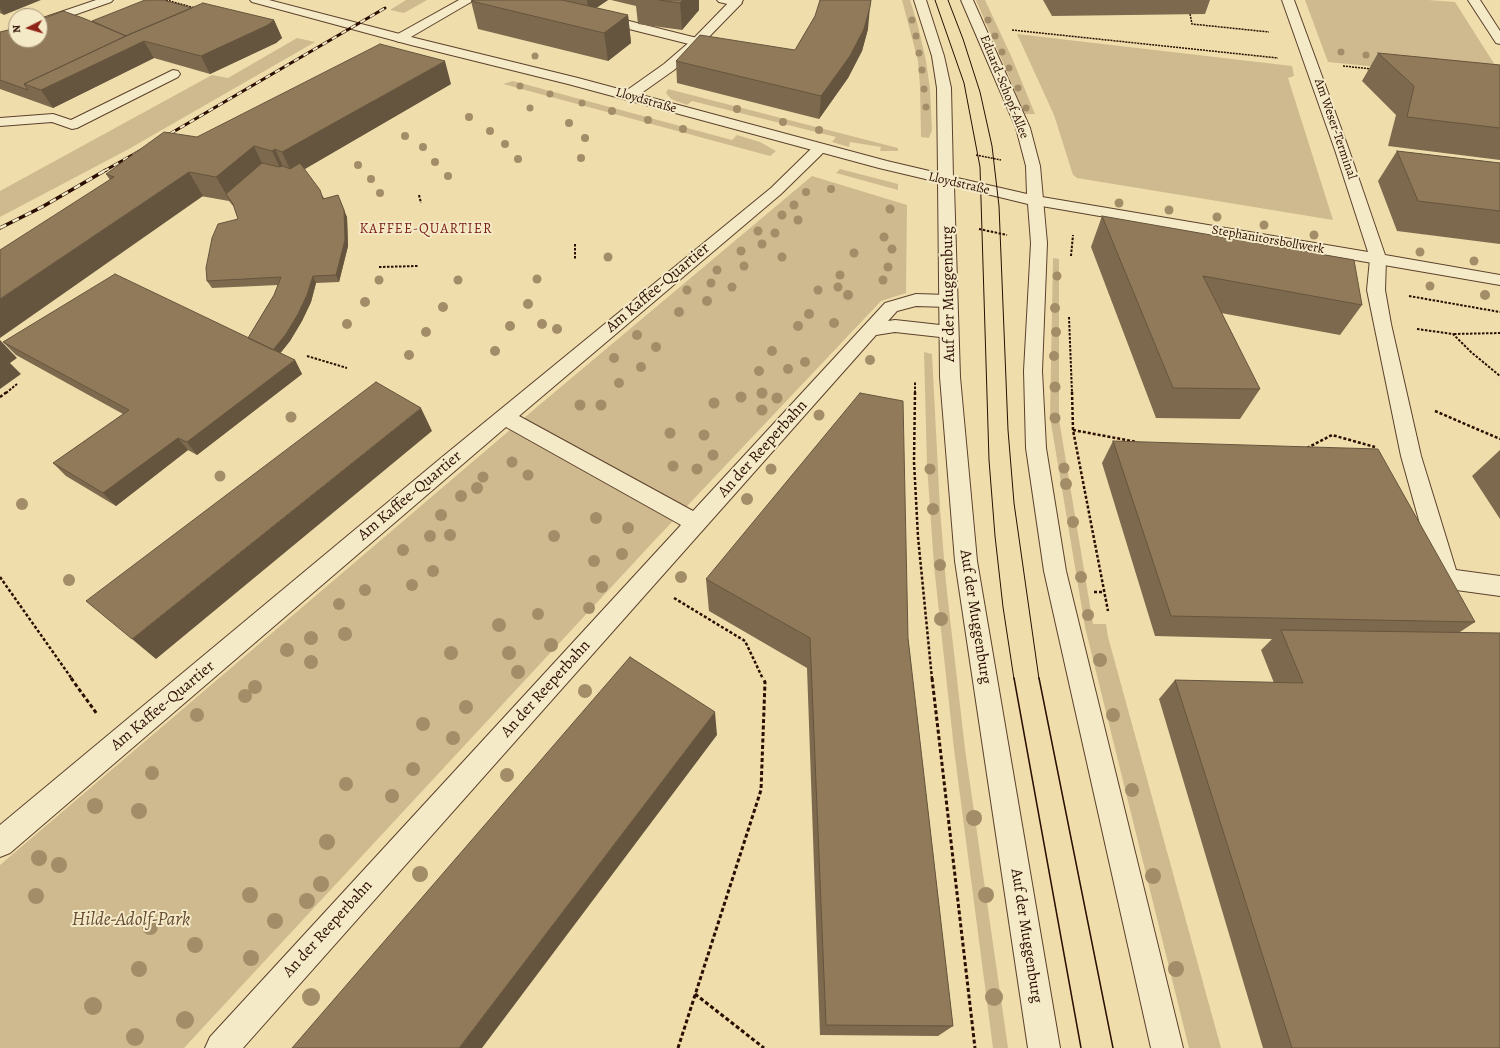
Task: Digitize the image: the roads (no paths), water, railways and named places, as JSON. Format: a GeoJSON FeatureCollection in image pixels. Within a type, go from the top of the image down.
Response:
{"type":"FeatureCollection","features":[{"type":"Feature","properties":{"kind":"street"},"geometry":{"type":"LineString","coordinates":[[48,20],[107,0]]}},
{"type":"Feature","properties":{"kind":"street","name":"Lloydstraße"},"geometry":{"type":"LineString","coordinates":[[256,0],[387,35],[506,63],[947,181],[1036,200]]}},
{"type":"Feature","properties":{"kind":"street"},"geometry":{"type":"LineString","coordinates":[[387,35],[444,0]]}},
{"type":"Feature","properties":{"kind":"street"},"geometry":{"type":"LineString","coordinates":[[400,38],[467,0]]}},
{"type":"Feature","properties":{"kind":"street"},"geometry":{"type":"LineString","coordinates":[[723,0],[736,1]]}},
{"type":"Feature","properties":{"kind":"street"},"geometry":{"type":"LineString","coordinates":[[920,0],[938,56],[944,88],[947,181]]}},
{"type":"Feature","properties":{"kind":"street","name":"Eduard-Schopf-Allee"},"geometry":{"type":"LineString","coordinates":[[967,0],[1002,78],[1022,128],[1033,166],[1036,200]]}},
{"type":"Feature","properties":{"kind":"street","name":"Am Weser-Terminal"},"geometry":{"type":"LineString","coordinates":[[1288,0],[1368,224],[1378,259],[1376,290],[1382,324],[1411,456],[1447,579]]}},
{"type":"Feature","properties":{"kind":"street"},"geometry":{"type":"LineString","coordinates":[[1474,0],[1500,40]]}},
{"type":"Feature","properties":{"kind":"street"},"geometry":{"type":"LineString","coordinates":[[628,96],[669,67],[697,42],[736,1]]}},
{"type":"Feature","properties":{"kind":"street"},"geometry":{"type":"LineString","coordinates":[[590,15],[697,42]]}},
{"type":"Feature","properties":{"kind":"street"},"geometry":{"type":"LineString","coordinates":[[0,122],[53,118],[72,125],[173,74]]}},
{"type":"Feature","properties":{"kind":"street","name":"Am Kaffee-Quartier"},"geometry":{"type":"LineString","coordinates":[[0,843],[504,417],[776,191],[820,148]]}},
{"type":"Feature","properties":{"kind":"street","name":"Auf der Muggenburg"},"geometry":{"type":"LineString","coordinates":[[947,181],[950,377],[966,561],[1044,1048]]}},
{"type":"Feature","properties":{"kind":"street"},"geometry":{"type":"LineString","coordinates":[[1036,200],[1039,243],[1033,371],[1036,448],[1055,572],[1167,1048]]}},
{"type":"Feature","properties":{"kind":"street","name":"Stephanitorsbollwerk"},"geometry":{"type":"LineString","coordinates":[[1036,200],[1500,280]]}},
{"type":"Feature","properties":{"kind":"street","name":"An der Reeperbahn"},"geometry":{"type":"LineString","coordinates":[[221,1048],[891,307],[916,300],[948,300]]}},
{"type":"Feature","properties":{"kind":"street"},"geometry":{"type":"LineString","coordinates":[[871,330],[894,326],[916,327],[949,332]]}},
{"type":"Feature","properties":{"kind":"street"},"geometry":{"type":"LineString","coordinates":[[504,417],[696,523]]}},
{"type":"Feature","properties":{"kind":"street"},"geometry":{"type":"LineString","coordinates":[[1421,592],[1447,579],[1500,586]]}},
{"type":"Feature","properties":{"kind":"tram line"},"geometry":{"type":"LineString","coordinates":[[935,0],[964,83],[980,167],[989,460],[995,536],[1003,607],[1014,679]]}},
{"type":"Feature","properties":{"kind":"tram line"},"geometry":{"type":"LineString","coordinates":[[948,0],[963,39],[980,92],[992,146],[999,206],[1008,430],[1014,503],[1039,679]]}},
{"type":"Feature","properties":{"kind":"tram line"},"geometry":{"type":"LineString","coordinates":[[1014,678],[1081,1048]]}},
{"type":"Feature","properties":{"kind":"tram line"},"geometry":{"type":"LineString","coordinates":[[1039,678],[1113,1048]]}},
{"type":"Feature","properties":{"kind":"railway"},"geometry":{"type":"LineString","coordinates":[[161,139],[385,8]]}},
{"type":"Feature","properties":{"kind":"railway"},"geometry":{"type":"LineString","coordinates":[[104,171],[143,149]]}},
{"type":"Feature","properties":{"kind":"railway"},"geometry":{"type":"LineString","coordinates":[[0,228],[42,207],[106,170]]}},
{"type":"Feature","properties":{"kind":"district","name":"KAFFEE-QUARTIER"},"geometry":{"type":"Point","coordinates":[426,230]}},
{"type":"Feature","properties":{"kind":"park label","name":"Hilde-Adolf-Park"},"geometry":{"type":"Point","coordinates":[131,920]}}]}
